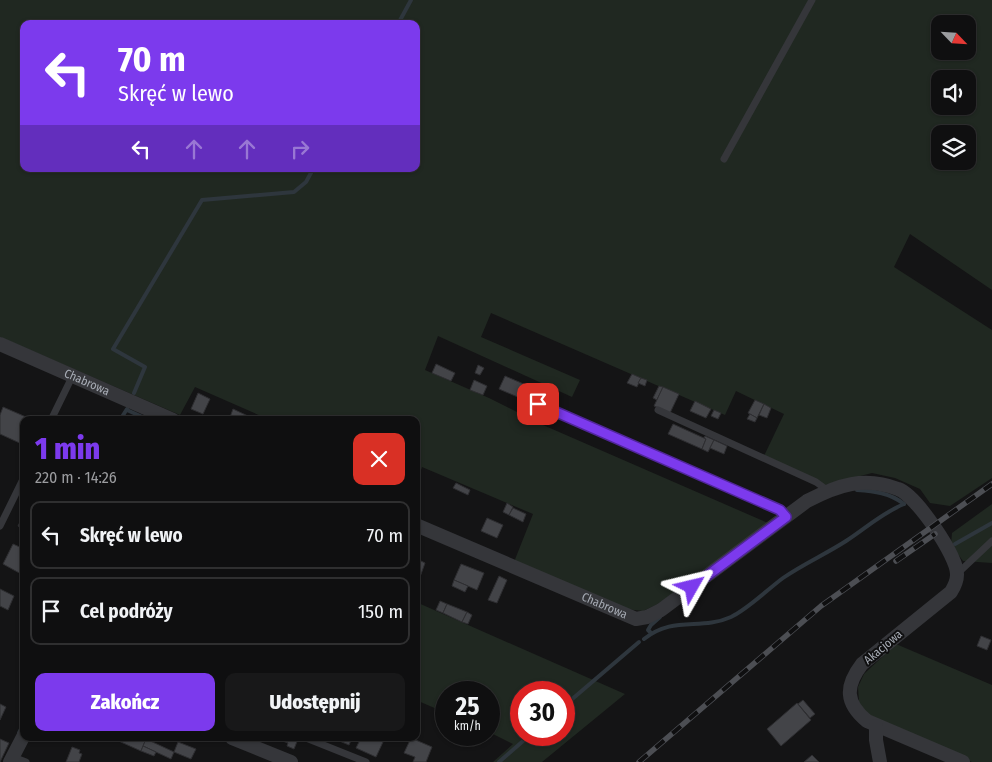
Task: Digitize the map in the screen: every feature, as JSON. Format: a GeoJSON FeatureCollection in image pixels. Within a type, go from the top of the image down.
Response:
{"type":"FeatureCollection","features":[{"type":"Feature","properties":{"kind":"street","name":"Chabrowa"},"geometry":{"type":"LineString","coordinates":[[0,344],[164,416]]}},
{"type":"Feature","properties":{"kind":"street","name":"Chabrowa"},"geometry":{"type":"LineString","coordinates":[[420,527],[636,619],[647,617],[661,610],[807,501],[827,490],[847,484],[870,482],[905,491],[913,498],[943,539],[958,573]]}},
{"type":"Feature","properties":{"kind":"street","name":"Akacjowa"},"geometry":{"type":"LineString","coordinates":[[958,573],[954,587],[950,592],[867,660],[855,673],[850,686],[852,704],[860,715],[876,726],[963,762]]}},
{"type":"Feature","properties":{"kind":"street"},"geometry":{"type":"LineString","coordinates":[[876,726],[876,740],[880,762]]}},
{"type":"Feature","properties":{"kind":"street"},"geometry":{"type":"LineString","coordinates":[[16,760],[22,741]]}},
{"type":"Feature","properties":{"kind":"street"},"geometry":{"type":"LineString","coordinates":[[239,741],[291,762]]}},
{"type":"Feature","properties":{"kind":"lane"},"geometry":{"type":"LineString","coordinates":[[724,159],[812,0]]}},
{"type":"Feature","properties":{"kind":"lane"},"geometry":{"type":"LineString","coordinates":[[54,416],[72,377]]}},
{"type":"Feature","properties":{"kind":"lane"},"geometry":{"type":"LineString","coordinates":[[538,404],[780,510],[786,517]]}},
{"type":"Feature","properties":{"kind":"lane"},"geometry":{"type":"LineString","coordinates":[[658,410],[816,482],[827,490]]}},
{"type":"Feature","properties":{"kind":"lane"},"geometry":{"type":"LineString","coordinates":[[0,526],[20,485]]}},
{"type":"Feature","properties":{"kind":"lane"},"geometry":{"type":"LineString","coordinates":[[958,573],[992,541]]}},
{"type":"Feature","properties":{"kind":"lane"},"geometry":{"type":"LineString","coordinates":[[314,741],[366,762]]}},
{"type":"Feature","properties":{"kind":"shaded area"},"geometry":{"type":"Polygon","coordinates":[[[0,0],[992,0],[992,290],[910,234],[894,267],[992,330],[992,478],[950,506],[930,503],[920,489],[895,478],[872,473],[825,485],[764,456],[784,414],[736,391],[725,415],[491,313],[481,337],[580,380],[572,397],[438,336],[425,370],[489,398],[543,425],[768,523],[658,604],[643,611],[625,609],[514,562],[533,514],[422,467],[420,473],[420,416],[261,416],[195,387],[180,415],[0,337],[0,0]]]}},
{"type":"Feature","properties":{"kind":"shaded area"},"geometry":{"type":"Polygon","coordinates":[[[992,504],[992,563],[963,561],[951,545],[952,533],[992,504]]]}},
{"type":"Feature","properties":{"kind":"shaded area"},"geometry":{"type":"Polygon","coordinates":[[[420,604],[625,694],[575,735],[575,681],[510,681],[510,742],[500,738],[500,681],[435,681],[435,708],[420,702],[420,604]]]}},
{"type":"Feature","properties":{"kind":"shaded area"},"geometry":{"type":"Polygon","coordinates":[[[896,644],[992,685],[992,762],[972,762],[881,723],[864,712],[859,702],[858,687],[864,674],[896,644]]]}},
{"type":"Feature","properties":{"kind":"shaded area"},"geometry":{"type":"Polygon","coordinates":[[[511,746],[562,746],[542,762],[493,762],[511,746]]]}},
{"type":"Feature","properties":{"kind":"building"},"geometry":{"type":"Polygon","coordinates":[[[436,364],[455,373],[451,381],[432,373],[436,364]]]}},
{"type":"Feature","properties":{"kind":"building"},"geometry":{"type":"Polygon","coordinates":[[[478,365],[484,368],[480,375],[475,373],[478,365]]]}},
{"type":"Feature","properties":{"kind":"building"},"geometry":{"type":"Polygon","coordinates":[[[632,374],[641,378],[637,387],[627,383],[632,374]]]}},
{"type":"Feature","properties":{"kind":"building"},"geometry":{"type":"Polygon","coordinates":[[[505,376],[526,385],[520,398],[499,389],[505,376]]]}},
{"type":"Feature","properties":{"kind":"building"},"geometry":{"type":"Polygon","coordinates":[[[641,378],[647,380],[645,386],[638,383],[641,378]]]}},
{"type":"Feature","properties":{"kind":"building"},"geometry":{"type":"Polygon","coordinates":[[[474,380],[487,386],[483,395],[470,390],[474,380]]]}},
{"type":"Feature","properties":{"kind":"building"},"geometry":{"type":"Polygon","coordinates":[[[659,386],[663,387],[657,400],[653,398],[659,386]]]}},
{"type":"Feature","properties":{"kind":"building"},"geometry":{"type":"Polygon","coordinates":[[[663,387],[679,394],[670,413],[654,406],[663,387]]]}},
{"type":"Feature","properties":{"kind":"building"},"geometry":{"type":"Polygon","coordinates":[[[198,393],[210,399],[203,414],[191,409],[198,393]]]}},
{"type":"Feature","properties":{"kind":"building"},"geometry":{"type":"Polygon","coordinates":[[[755,400],[764,404],[757,418],[748,413],[755,400]]]}},
{"type":"Feature","properties":{"kind":"building"},"geometry":{"type":"Polygon","coordinates":[[[695,401],[711,409],[706,418],[690,411],[695,401]]]}},
{"type":"Feature","properties":{"kind":"building"},"geometry":{"type":"Polygon","coordinates":[[[764,404],[771,408],[767,418],[759,415],[764,404]]]}},
{"type":"Feature","properties":{"kind":"building"},"geometry":{"type":"Polygon","coordinates":[[[3,407],[24,416],[20,416],[20,443],[0,434],[0,415],[3,407]]]}},
{"type":"Feature","properties":{"kind":"building"},"geometry":{"type":"Polygon","coordinates":[[[233,409],[248,416],[230,416],[233,409]]]}},
{"type":"Feature","properties":{"kind":"building"},"geometry":{"type":"Polygon","coordinates":[[[714,410],[721,413],[718,419],[711,416],[714,410]]]}},
{"type":"Feature","properties":{"kind":"building"},"geometry":{"type":"Polygon","coordinates":[[[750,414],[757,418],[755,422],[747,419],[750,414]]]}},
{"type":"Feature","properties":{"kind":"building"},"geometry":{"type":"Polygon","coordinates":[[[673,424],[706,439],[702,449],[668,434],[673,424]]]}},
{"type":"Feature","properties":{"kind":"building"},"geometry":{"type":"Polygon","coordinates":[[[705,436],[714,440],[708,452],[702,449],[706,439],[704,438],[705,436]]]}},
{"type":"Feature","properties":{"kind":"building"},"geometry":{"type":"Polygon","coordinates":[[[714,440],[727,446],[724,454],[710,448],[714,440]]]}},
{"type":"Feature","properties":{"kind":"building"},"geometry":{"type":"Polygon","coordinates":[[[456,483],[470,490],[468,495],[453,488],[456,483]]]}},
{"type":"Feature","properties":{"kind":"building"},"geometry":{"type":"Polygon","coordinates":[[[507,503],[513,507],[509,515],[503,512],[507,503]]]}},
{"type":"Feature","properties":{"kind":"building"},"geometry":{"type":"Polygon","coordinates":[[[513,508],[526,514],[523,522],[509,515],[513,508]]]}},
{"type":"Feature","properties":{"kind":"building"},"geometry":{"type":"Polygon","coordinates":[[[487,518],[503,525],[497,538],[481,531],[487,518]]]}},
{"type":"Feature","properties":{"kind":"building"},"geometry":{"type":"Polygon","coordinates":[[[13,544],[20,547],[20,573],[3,564],[13,544]]]}},
{"type":"Feature","properties":{"kind":"building"},"geometry":{"type":"Polygon","coordinates":[[[420,560],[425,563],[420,577],[420,560]]]}},
{"type":"Feature","properties":{"kind":"building"},"geometry":{"type":"Polygon","coordinates":[[[461,564],[484,573],[477,590],[454,580],[461,564]]]}},
{"type":"Feature","properties":{"kind":"building"},"geometry":{"type":"Polygon","coordinates":[[[499,576],[507,580],[497,603],[488,600],[499,576]]]}},
{"type":"Feature","properties":{"kind":"building"},"geometry":{"type":"Polygon","coordinates":[[[454,580],[468,586],[465,592],[452,586],[454,580]]]}},
{"type":"Feature","properties":{"kind":"building"},"geometry":{"type":"Polygon","coordinates":[[[0,589],[14,596],[8,610],[0,606],[0,589]]]}},
{"type":"Feature","properties":{"kind":"building"},"geometry":{"type":"Polygon","coordinates":[[[440,601],[447,604],[443,613],[436,610],[440,601]]]}},
{"type":"Feature","properties":{"kind":"building"},"geometry":{"type":"Polygon","coordinates":[[[447,604],[467,612],[462,622],[443,613],[447,604]]]}},
{"type":"Feature","properties":{"kind":"building"},"geometry":{"type":"Polygon","coordinates":[[[467,612],[472,615],[468,624],[462,622],[467,612]]]}},
{"type":"Feature","properties":{"kind":"building"},"geometry":{"type":"Polygon","coordinates":[[[981,636],[991,640],[987,650],[977,646],[981,636]]]}},
{"type":"Feature","properties":{"kind":"building"},"geometry":{"type":"Polygon","coordinates":[[[803,700],[815,714],[810,718],[798,704],[803,700]]]}},
{"type":"Feature","properties":{"kind":"building"},"geometry":{"type":"Polygon","coordinates":[[[797,703],[811,720],[781,746],[767,729],[797,703]]]}},
{"type":"Feature","properties":{"kind":"building"},"geometry":{"type":"Polygon","coordinates":[[[0,704],[6,707],[0,720],[0,704]]]}},
{"type":"Feature","properties":{"kind":"building"},"geometry":{"type":"Polygon","coordinates":[[[0,739],[9,743],[0,762],[0,739]]]}},
{"type":"Feature","properties":{"kind":"building"},"geometry":{"type":"Polygon","coordinates":[[[119,741],[145,741],[141,751],[119,741]]]}},
{"type":"Feature","properties":{"kind":"building"},"geometry":{"type":"Polygon","coordinates":[[[145,741],[150,741],[174,752],[171,759],[143,746],[145,741]]]}},
{"type":"Feature","properties":{"kind":"building"},"geometry":{"type":"Polygon","coordinates":[[[283,741],[297,741],[294,749],[287,746],[288,743],[283,741]]]}},
{"type":"Feature","properties":{"kind":"building"},"geometry":{"type":"Polygon","coordinates":[[[339,741],[351,741],[349,745],[339,741]]]}},
{"type":"Feature","properties":{"kind":"building"},"geometry":{"type":"Polygon","coordinates":[[[360,741],[383,742],[376,757],[356,748],[360,741]]]}},
{"type":"Feature","properties":{"kind":"building"},"geometry":{"type":"Polygon","coordinates":[[[410,741],[418,741],[432,747],[426,762],[413,762],[415,757],[404,753],[410,741]]]}},
{"type":"Feature","properties":{"kind":"building"},"geometry":{"type":"Polygon","coordinates":[[[178,742],[196,749],[191,759],[174,752],[178,742]]]}},
{"type":"Feature","properties":{"kind":"building"},"geometry":{"type":"Polygon","coordinates":[[[143,746],[156,752],[154,756],[141,751],[143,746]]]}},
{"type":"Feature","properties":{"kind":"building"},"geometry":{"type":"Polygon","coordinates":[[[72,747],[80,750],[79,753],[82,754],[79,762],[66,762],[72,747]]]}},
{"type":"Feature","properties":{"kind":"building"},"geometry":{"type":"Polygon","coordinates":[[[812,755],[819,762],[804,762],[812,755]]]}},
{"type":"Feature","properties":{"kind":"waterway"},"geometry":{"type":"LineString","coordinates":[[400,20],[411,0]]}},
{"type":"Feature","properties":{"kind":"waterway"},"geometry":{"type":"LineString","coordinates":[[134,393],[145,367],[113,349],[202,200],[294,192],[306,182],[311,172]]}},
{"type":"Feature","properties":{"kind":"waterway"},"geometry":{"type":"LineString","coordinates":[[123,416],[127,409]]}},
{"type":"Feature","properties":{"kind":"waterway"},"geometry":{"type":"LineString","coordinates":[[127,410],[140,416]]}},
{"type":"Feature","properties":{"kind":"waterway"},"geometry":{"type":"LineString","coordinates":[[857,490],[882,493],[904,504]]}},
{"type":"Feature","properties":{"kind":"waterway"},"geometry":{"type":"LineString","coordinates":[[644,639],[666,627],[709,623],[731,617],[791,573],[838,546],[881,516],[904,504]]}},
{"type":"Feature","properties":{"kind":"waterway"},"geometry":{"type":"LineString","coordinates":[[955,544],[992,523]]}},
{"type":"Feature","properties":{"kind":"waterway"},"geometry":{"type":"LineString","coordinates":[[651,633],[648,630],[660,617]]}},
{"type":"Feature","properties":{"kind":"waterway"},"geometry":{"type":"LineString","coordinates":[[575,697],[639,642]]}},
{"type":"Feature","properties":{"kind":"waterway"},"geometry":{"type":"LineString","coordinates":[[499,762],[517,746]]}},
{"type":"Feature","properties":{"kind":"railway"},"geometry":{"type":"LineString","coordinates":[[639,762],[821,606],[992,484]]}},
{"type":"Feature","properties":{"kind":"railway"},"geometry":{"type":"LineString","coordinates":[[896,561],[935,534]]}},
{"type":"Feature","properties":{"kind":"route"},"geometry":{"type":"LineString","coordinates":[[538,404],[780,510],[786,517],[692,587]]}}]}
